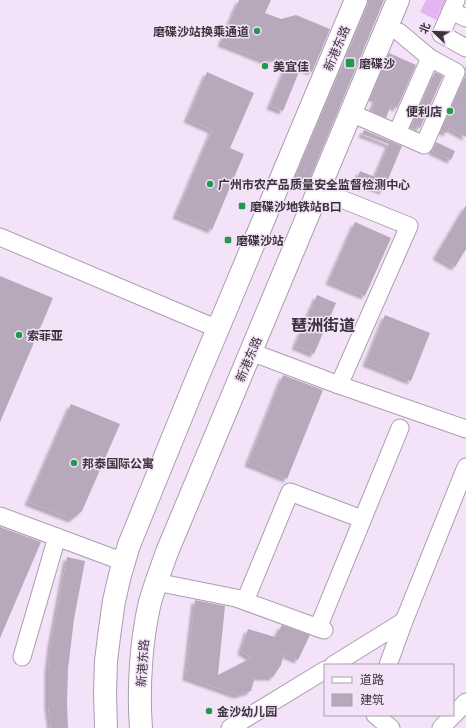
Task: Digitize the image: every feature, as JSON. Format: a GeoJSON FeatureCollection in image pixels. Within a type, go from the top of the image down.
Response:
{"type":"FeatureCollection","features":[{"type":"Feature","properties":{"kind":"main road","name":"新港东路"},"geometry":{"type":"LineString","coordinates":[[106,728],[106,661],[114,601],[129,545],[356,0]]}},
{"type":"Feature","properties":{"kind":"main road","name":"新港东路"},"geometry":{"type":"LineString","coordinates":[[141,728],[140,684],[145,633],[150,603],[166,552],[351,113],[393,29],[398,0]]}},
{"type":"Feature","properties":{"kind":"street"},"geometry":{"type":"LineString","coordinates":[[458,10],[442,34],[466,48]]}},
{"type":"Feature","properties":{"kind":"street"},"geometry":{"type":"LineString","coordinates":[[351,113],[424,145],[456,72],[430,58],[393,29]]}},
{"type":"Feature","properties":{"kind":"street"},"geometry":{"type":"LineString","coordinates":[[393,29],[466,69]]}},
{"type":"Feature","properties":{"kind":"street"},"geometry":{"type":"LineString","coordinates":[[397,133],[430,58]]}},
{"type":"Feature","properties":{"kind":"street"},"geometry":{"type":"LineString","coordinates":[[319,190],[409,226],[339,385]]}},
{"type":"Feature","properties":{"kind":"street"},"geometry":{"type":"LineString","coordinates":[[0,237],[218,329]]}},
{"type":"Feature","properties":{"kind":"street"},"geometry":{"type":"LineString","coordinates":[[251,352],[339,385],[466,429]]}},
{"type":"Feature","properties":{"kind":"street"},"geometry":{"type":"LineString","coordinates":[[156,582],[236,598],[321,629],[362,519],[400,428]]}},
{"type":"Feature","properties":{"kind":"street"},"geometry":{"type":"LineString","coordinates":[[388,664],[466,467]]}},
{"type":"Feature","properties":{"kind":"street"},"geometry":{"type":"LineString","coordinates":[[245,601],[290,492],[362,519]]}},
{"type":"Feature","properties":{"kind":"street"},"geometry":{"type":"LineString","coordinates":[[0,516],[124,562]]}},
{"type":"Feature","properties":{"kind":"street"},"geometry":{"type":"LineString","coordinates":[[22,657],[57,537]]}},
{"type":"Feature","properties":{"kind":"street"},"geometry":{"type":"LineString","coordinates":[[335,664],[404,622]]}},
{"type":"Feature","properties":{"kind":"street"},"geometry":{"type":"LineString","coordinates":[[230,728],[324,671]]}},
{"type":"Feature","properties":{"kind":"street"},"geometry":{"type":"LineString","coordinates":[[454,714],[466,702]]}},
{"type":"Feature","properties":{"kind":"street"},"geometry":{"type":"LineString","coordinates":[[376,716],[391,728]]}},
{"type":"Feature","properties":{"kind":"street"},"geometry":{"type":"LineString","coordinates":[[441,728],[453,716]]}},
{"type":"Feature","properties":{"kind":"shaded area"},"geometry":{"type":"Polygon","coordinates":[[[426,0],[446,0],[436,20],[420,12],[426,0]]]}},
{"type":"Feature","properties":{"kind":"building"},"geometry":{"type":"Polygon","coordinates":[[[239,0],[271,0],[265,13],[281,19],[296,15],[330,29],[312,72],[301,67],[283,111],[270,106],[288,62],[277,58],[264,60],[221,43],[239,0]]]}},
{"type":"Feature","properties":{"kind":"building"},"geometry":{"type":"Polygon","coordinates":[[[368,0],[384,0],[309,181],[296,175],[368,5],[368,0]]]}},
{"type":"Feature","properties":{"kind":"building"},"geometry":{"type":"Polygon","coordinates":[[[389,53],[416,65],[397,108],[391,105],[386,118],[371,111],[376,99],[371,97],[389,53]]]}},
{"type":"Feature","properties":{"kind":"building"},"geometry":{"type":"Polygon","coordinates":[[[207,72],[254,93],[230,148],[244,154],[212,230],[176,215],[212,130],[187,119],[207,72]]]}},
{"type":"Feature","properties":{"kind":"building"},"geometry":{"type":"Polygon","coordinates":[[[435,72],[443,76],[420,128],[412,124],[435,72]]]}},
{"type":"Feature","properties":{"kind":"building"},"geometry":{"type":"Polygon","coordinates":[[[466,72],[466,137],[449,128],[447,133],[441,130],[466,72]]]}},
{"type":"Feature","properties":{"kind":"building"},"geometry":{"type":"Polygon","coordinates":[[[364,130],[402,146],[383,191],[365,184],[363,188],[355,184],[360,171],[375,177],[389,144],[362,134],[364,130]]]}},
{"type":"Feature","properties":{"kind":"building"},"geometry":{"type":"Polygon","coordinates":[[[436,142],[455,151],[451,160],[432,151],[436,142]]]}},
{"type":"Feature","properties":{"kind":"building"},"geometry":{"type":"Polygon","coordinates":[[[466,205],[466,249],[455,267],[436,256],[466,205]]]}},
{"type":"Feature","properties":{"kind":"building"},"geometry":{"type":"Polygon","coordinates":[[[355,222],[391,238],[365,296],[329,281],[355,222]]]}},
{"type":"Feature","properties":{"kind":"building","name":"索菲亚"},"geometry":{"type":"Polygon","coordinates":[[[0,276],[53,298],[0,422],[0,276]]]}},
{"type":"Feature","properties":{"kind":"building"},"geometry":{"type":"Polygon","coordinates":[[[317,295],[336,303],[314,354],[295,346],[317,295]]]}},
{"type":"Feature","properties":{"kind":"building"},"geometry":{"type":"Polygon","coordinates":[[[385,315],[430,333],[411,381],[366,363],[385,315]]]}},
{"type":"Feature","properties":{"kind":"building"},"geometry":{"type":"Polygon","coordinates":[[[283,375],[323,390],[287,479],[248,463],[283,375]]]}},
{"type":"Feature","properties":{"kind":"building","name":"邦泰国际公寓"},"geometry":{"type":"Polygon","coordinates":[[[71,404],[120,424],[82,511],[72,519],[28,502],[71,404]]]}},
{"type":"Feature","properties":{"kind":"building"},"geometry":{"type":"Polygon","coordinates":[[[0,527],[41,542],[0,638],[0,527]]]}},
{"type":"Feature","properties":{"kind":"building"},"geometry":{"type":"Polygon","coordinates":[[[67,557],[85,561],[74,619],[68,669],[68,728],[51,728],[48,705],[48,670],[51,644],[67,557]]]}},
{"type":"Feature","properties":{"kind":"building"},"geometry":{"type":"Polygon","coordinates":[[[195,600],[225,606],[218,675],[251,658],[241,651],[248,629],[275,637],[282,625],[310,635],[298,660],[284,654],[281,665],[273,677],[255,677],[251,691],[237,695],[186,677],[195,600]]]}},
{"type":"Feature","properties":{"kind":"place","name":"磨碟沙站换乘通道"},"geometry":{"type":"Point","coordinates":[257,31]}},
{"type":"Feature","properties":{"kind":"place","name":"磨碟沙"},"geometry":{"type":"Point","coordinates":[350,63]}},
{"type":"Feature","properties":{"kind":"place","name":"美宜佳"},"geometry":{"type":"Point","coordinates":[265,66]}},
{"type":"Feature","properties":{"kind":"place","name":"便利店"},"geometry":{"type":"Point","coordinates":[450,111]}},
{"type":"Feature","properties":{"kind":"place","name":"广州市农产品质量安全监督检测中心"},"geometry":{"type":"Point","coordinates":[210,184]}},
{"type":"Feature","properties":{"kind":"place","name":"磨碟沙地铁站B口"},"geometry":{"type":"Point","coordinates":[242,206]}},
{"type":"Feature","properties":{"kind":"place","name":"磨碟沙站"},"geometry":{"type":"Point","coordinates":[228,240]}},
{"type":"Feature","properties":{"kind":"place","name":"索菲亚"},"geometry":{"type":"Point","coordinates":[19,335]}},
{"type":"Feature","properties":{"kind":"place","name":"邦泰国际公寓"},"geometry":{"type":"Point","coordinates":[74,463]}},
{"type":"Feature","properties":{"kind":"place","name":"金沙幼儿园"},"geometry":{"type":"Point","coordinates":[209,711]}},
{"type":"Feature","properties":{"kind":"district","name":"琶洲街道"},"geometry":{"type":"Point","coordinates":[323,324]}}]}
